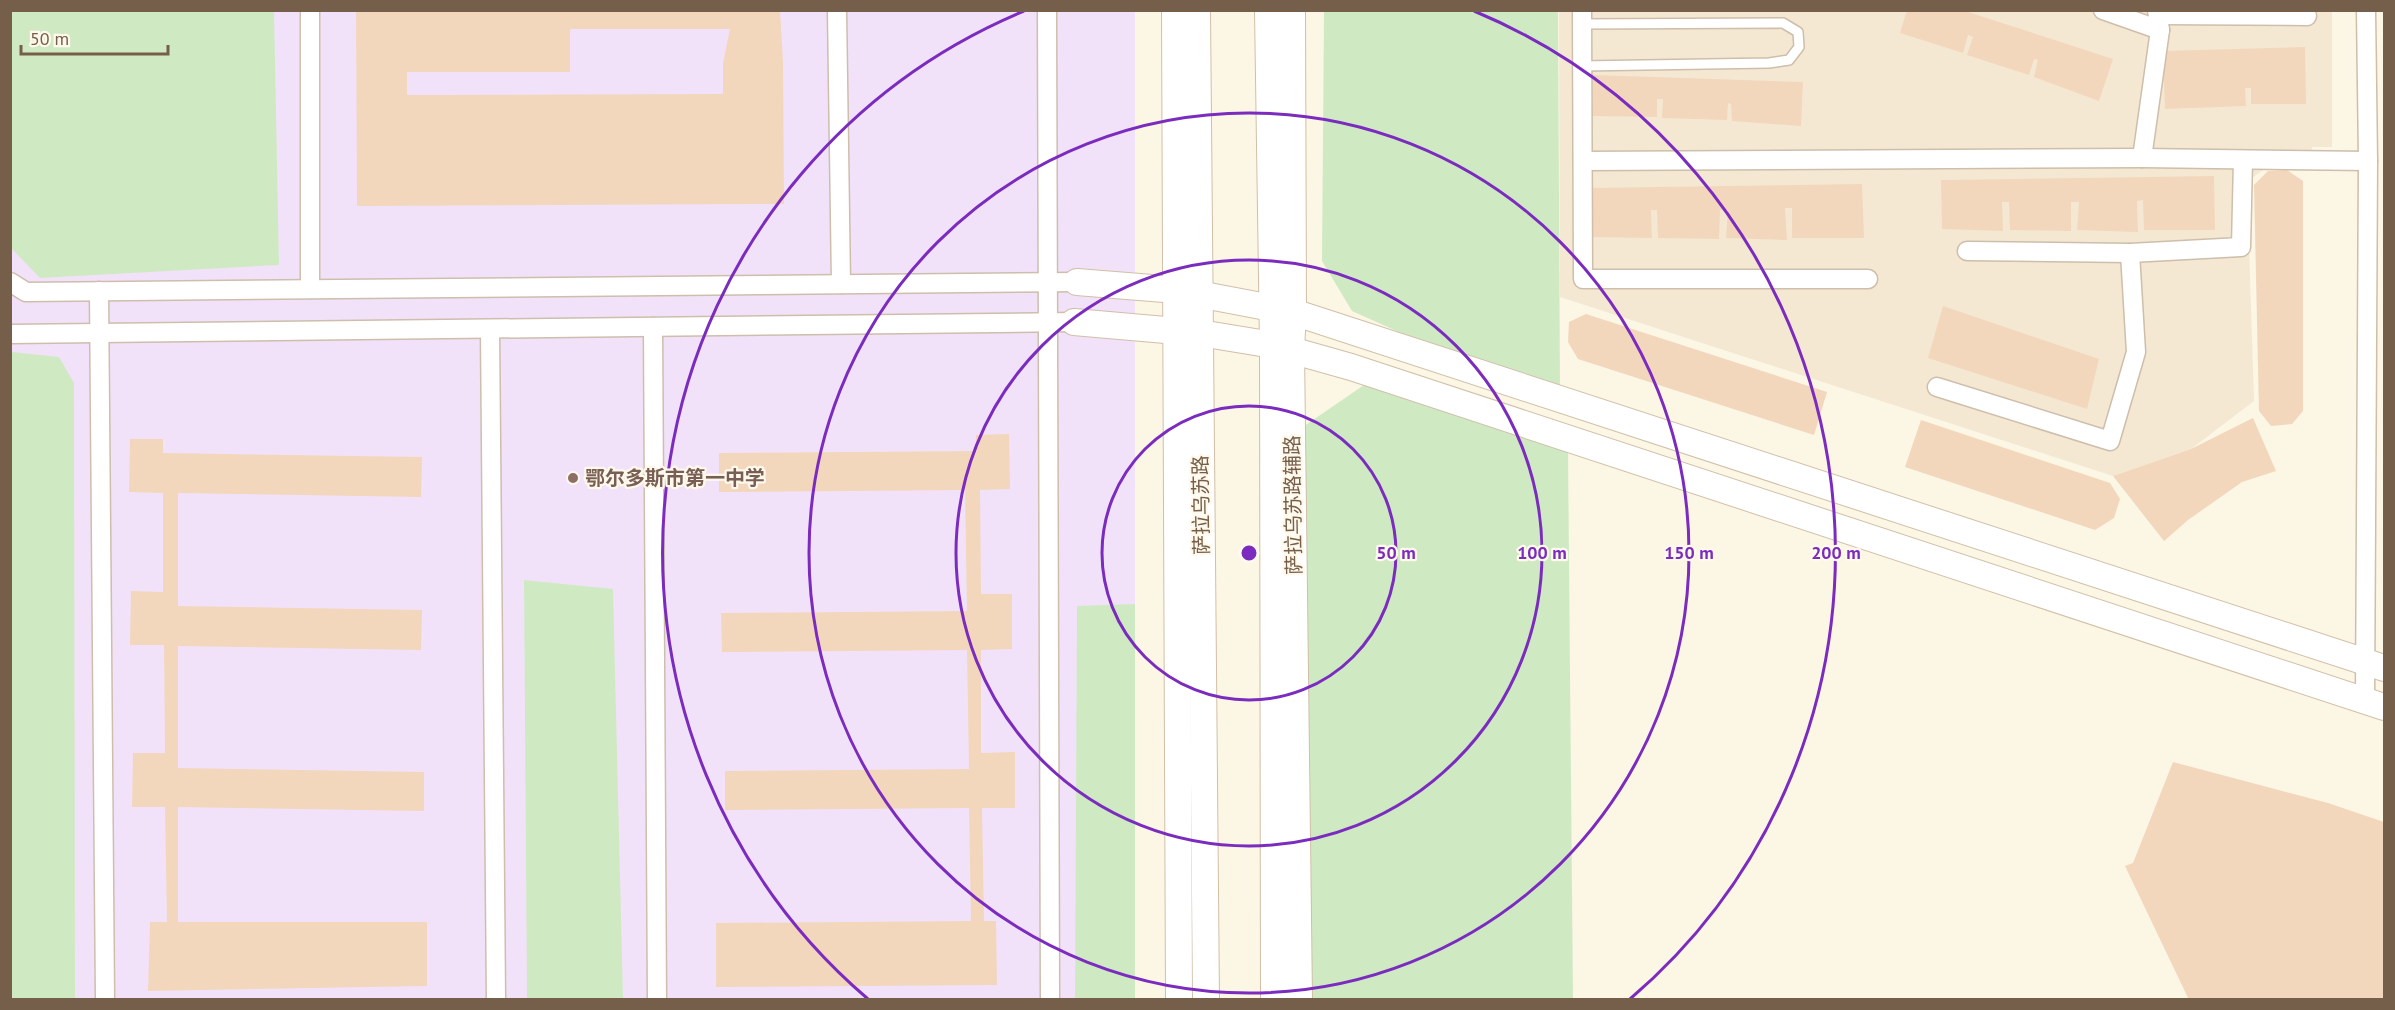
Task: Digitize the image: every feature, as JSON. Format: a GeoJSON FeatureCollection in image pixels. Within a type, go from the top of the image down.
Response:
{"type":"FeatureCollection","features":[{"type":"Feature","properties":{"kind":"street"},"geometry":{"type":"LineString","coordinates":[[310,10],[310,289]]}},
{"type":"Feature","properties":{"kind":"street"},"geometry":{"type":"LineString","coordinates":[[837,10],[842,284]]}},
{"type":"Feature","properties":{"kind":"street"},"geometry":{"type":"LineString","coordinates":[[1047,10],[1050,999]]}},
{"type":"Feature","properties":{"kind":"street"},"geometry":{"type":"LineString","coordinates":[[1175,10],[1188,292]]}},
{"type":"Feature","properties":{"kind":"street","name":"萨拉乌苏路"},"geometry":{"type":"LineString","coordinates":[[1197,10],[1188,332],[1206,999]]}},
{"type":"Feature","properties":{"kind":"street"},"geometry":{"type":"LineString","coordinates":[[1268,10],[1283,310]]}},
{"type":"Feature","properties":{"kind":"street"},"geometry":{"type":"LineString","coordinates":[[1274,999],[1282,348],[1292,10]]}},
{"type":"Feature","properties":{"kind":"street"},"geometry":{"type":"LineString","coordinates":[[2103,10],[2158,18],[2307,16]]}},
{"type":"Feature","properties":{"kind":"street"},"geometry":{"type":"LineString","coordinates":[[10,334],[1048,322],[1074,322],[1188,332],[1282,348],[1351,367],[2375,704],[2366,10]]}},
{"type":"Feature","properties":{"kind":"street"},"geometry":{"type":"LineString","coordinates":[[1582,17],[1583,279],[1868,279]]}},
{"type":"Feature","properties":{"kind":"street"},"geometry":{"type":"LineString","coordinates":[[2142,158],[2158,18]]}},
{"type":"Feature","properties":{"kind":"street"},"geometry":{"type":"LineString","coordinates":[[1582,161],[2142,158],[2368,161]]}},
{"type":"Feature","properties":{"kind":"street"},"geometry":{"type":"LineString","coordinates":[[1967,251],[2130,253],[2241,247],[2242,160]]}},
{"type":"Feature","properties":{"kind":"street"},"geometry":{"type":"LineString","coordinates":[[1937,387],[2110,441],[2136,352],[2130,253]]}},
{"type":"Feature","properties":{"kind":"street"},"geometry":{"type":"LineString","coordinates":[[10,282],[26,292],[1077,282],[1188,292],[1283,310],[2375,665]]}},
{"type":"Feature","properties":{"kind":"street"},"geometry":{"type":"LineString","coordinates":[[99,291],[105,999]]}},
{"type":"Feature","properties":{"kind":"street"},"geometry":{"type":"LineString","coordinates":[[653,327],[657,999]]}},
{"type":"Feature","properties":{"kind":"street"},"geometry":{"type":"LineString","coordinates":[[490,329],[496,999]]}},
{"type":"Feature","properties":{"kind":"street"},"geometry":{"type":"LineString","coordinates":[[1179,999],[1188,332]]}},
{"type":"Feature","properties":{"kind":"street","name":"萨拉乌苏路辅路"},"geometry":{"type":"LineString","coordinates":[[1282,348],[1299,999]]}},
{"type":"Feature","properties":{"kind":"lane"},"geometry":{"type":"LineString","coordinates":[[1582,17],[1783,23],[1797,32],[1799,47],[1789,60],[1769,63],[1582,66]]}},
{"type":"Feature","properties":{"kind":"shaded area","name":"鄂尔多斯市第一中学"},"geometry":{"type":"Polygon","coordinates":[[[10,11],[1135,11],[1135,999],[11,999],[10,11]]]}},
{"type":"Feature","properties":{"kind":"shaded area"},"geometry":{"type":"Polygon","coordinates":[[[1559,11],[2332,11],[2332,147],[2312,147],[2311,170],[2265,169],[2247,181],[2254,401],[2191,449],[2113,476],[1560,297],[1559,11]]]}},
{"type":"Feature","properties":{"kind":"green space"},"geometry":{"type":"Polygon","coordinates":[[[11,10],[274,11],[279,265],[40,278],[11,248],[11,10]]]}},
{"type":"Feature","properties":{"kind":"green space"},"geometry":{"type":"Polygon","coordinates":[[[1324,11],[1558,11],[1560,391],[1421,342],[1352,311],[1322,261],[1324,11]]]}},
{"type":"Feature","properties":{"kind":"green space"},"geometry":{"type":"Polygon","coordinates":[[[12,352],[59,357],[74,383],[75,999],[11,999],[12,352]]]}},
{"type":"Feature","properties":{"kind":"green space"},"geometry":{"type":"Polygon","coordinates":[[[1364,385],[1568,450],[1573,999],[1312,999],[1294,433],[1364,385]]]}},
{"type":"Feature","properties":{"kind":"green space"},"geometry":{"type":"Polygon","coordinates":[[[524,580],[613,589],[623,999],[527,999],[524,580]]]}},
{"type":"Feature","properties":{"kind":"green space"},"geometry":{"type":"Polygon","coordinates":[[[1135,604],[1135,999],[1075,999],[1077,606],[1135,604]]]}},
{"type":"Feature","properties":{"kind":"building"},"geometry":{"type":"Polygon","coordinates":[[[356,10],[780,10],[783,62],[784,204],[357,206],[356,10]],[[570,29],[570,72],[407,72],[407,95],[723,94],[723,63],[730,29],[570,29]]]}},
{"type":"Feature","properties":{"kind":"building"},"geometry":{"type":"Polygon","coordinates":[[[1907,10],[1962,10],[2113,59],[2099,101],[2034,77],[2038,60],[2034,59],[2029,75],[1967,55],[1973,37],[1968,35],[1963,53],[1900,33],[1907,10]]]}},
{"type":"Feature","properties":{"kind":"building"},"geometry":{"type":"Polygon","coordinates":[[[2305,47],[2306,104],[2251,104],[2251,88],[2245,88],[2246,106],[2165,109],[2163,51],[2305,47]]]}},
{"type":"Feature","properties":{"kind":"building"},"geometry":{"type":"Polygon","coordinates":[[[1593,75],[1803,82],[1801,126],[1732,121],[1731,104],[1728,103],[1727,120],[1662,118],[1663,99],[1657,99],[1657,117],[1592,116],[1593,75]]]}},
{"type":"Feature","properties":{"kind":"building"},"geometry":{"type":"Polygon","coordinates":[[[2287,170],[2303,181],[2303,411],[2292,424],[2271,426],[2259,411],[2254,185],[2268,171],[2287,170]]]}},
{"type":"Feature","properties":{"kind":"building"},"geometry":{"type":"Polygon","coordinates":[[[2214,176],[2215,230],[2144,230],[2143,200],[2137,201],[2138,232],[2077,230],[2079,202],[2071,202],[2071,231],[2010,230],[2009,202],[2002,202],[2003,231],[1942,229],[1941,180],[2214,176]]]}},
{"type":"Feature","properties":{"kind":"building"},"geometry":{"type":"Polygon","coordinates":[[[1862,184],[1864,238],[1792,238],[1792,208],[1785,208],[1787,240],[1726,238],[1728,210],[1720,210],[1719,239],[1658,238],[1657,210],[1651,210],[1652,238],[1591,237],[1590,188],[1862,184]]]}},
{"type":"Feature","properties":{"kind":"building"},"geometry":{"type":"Polygon","coordinates":[[[1943,306],[2099,359],[2087,409],[1928,358],[1943,306]]]}},
{"type":"Feature","properties":{"kind":"building"},"geometry":{"type":"Polygon","coordinates":[[[1586,314],[1827,392],[1814,435],[1578,359],[1568,342],[1569,322],[1586,314]]]}},
{"type":"Feature","properties":{"kind":"building"},"geometry":{"type":"Polygon","coordinates":[[[2253,418],[2276,471],[2242,482],[2188,520],[2164,541],[2113,476],[2191,449],[2253,418]]]}},
{"type":"Feature","properties":{"kind":"building"},"geometry":{"type":"Polygon","coordinates":[[[1921,420],[2110,483],[2120,499],[2114,518],[2095,530],[1905,467],[1921,420]]]}},
{"type":"Feature","properties":{"kind":"building"},"geometry":{"type":"Polygon","coordinates":[[[1009,434],[1010,489],[980,490],[981,594],[1012,594],[1012,649],[981,650],[981,753],[1015,752],[1015,808],[982,808],[984,921],[996,921],[997,985],[716,987],[716,923],[971,921],[969,808],[725,810],[725,771],[969,769],[967,650],[722,652],[721,613],[967,611],[965,490],[719,492],[719,453],[976,451],[976,435],[1009,434]]]}},
{"type":"Feature","properties":{"kind":"building"},"geometry":{"type":"Polygon","coordinates":[[[130,439],[163,439],[163,453],[422,457],[421,497],[178,493],[178,606],[422,610],[421,650],[178,646],[178,768],[424,772],[424,811],[178,807],[178,922],[427,922],[427,986],[148,991],[150,922],[167,922],[165,807],[132,807],[133,753],[165,753],[164,645],[130,645],[131,591],[163,592],[163,493],[129,492],[130,439]]]}},
{"type":"Feature","properties":{"kind":"building"},"geometry":{"type":"Polygon","coordinates":[[[2173,762],[2328,803],[2384,822],[2384,1000],[2189,1000],[2125,866],[2133,863],[2173,762]]]}},
{"type":"Feature","properties":{"kind":"place","name":"鄂尔多斯市第一中学"},"geometry":{"type":"Point","coordinates":[573,478]}}]}
